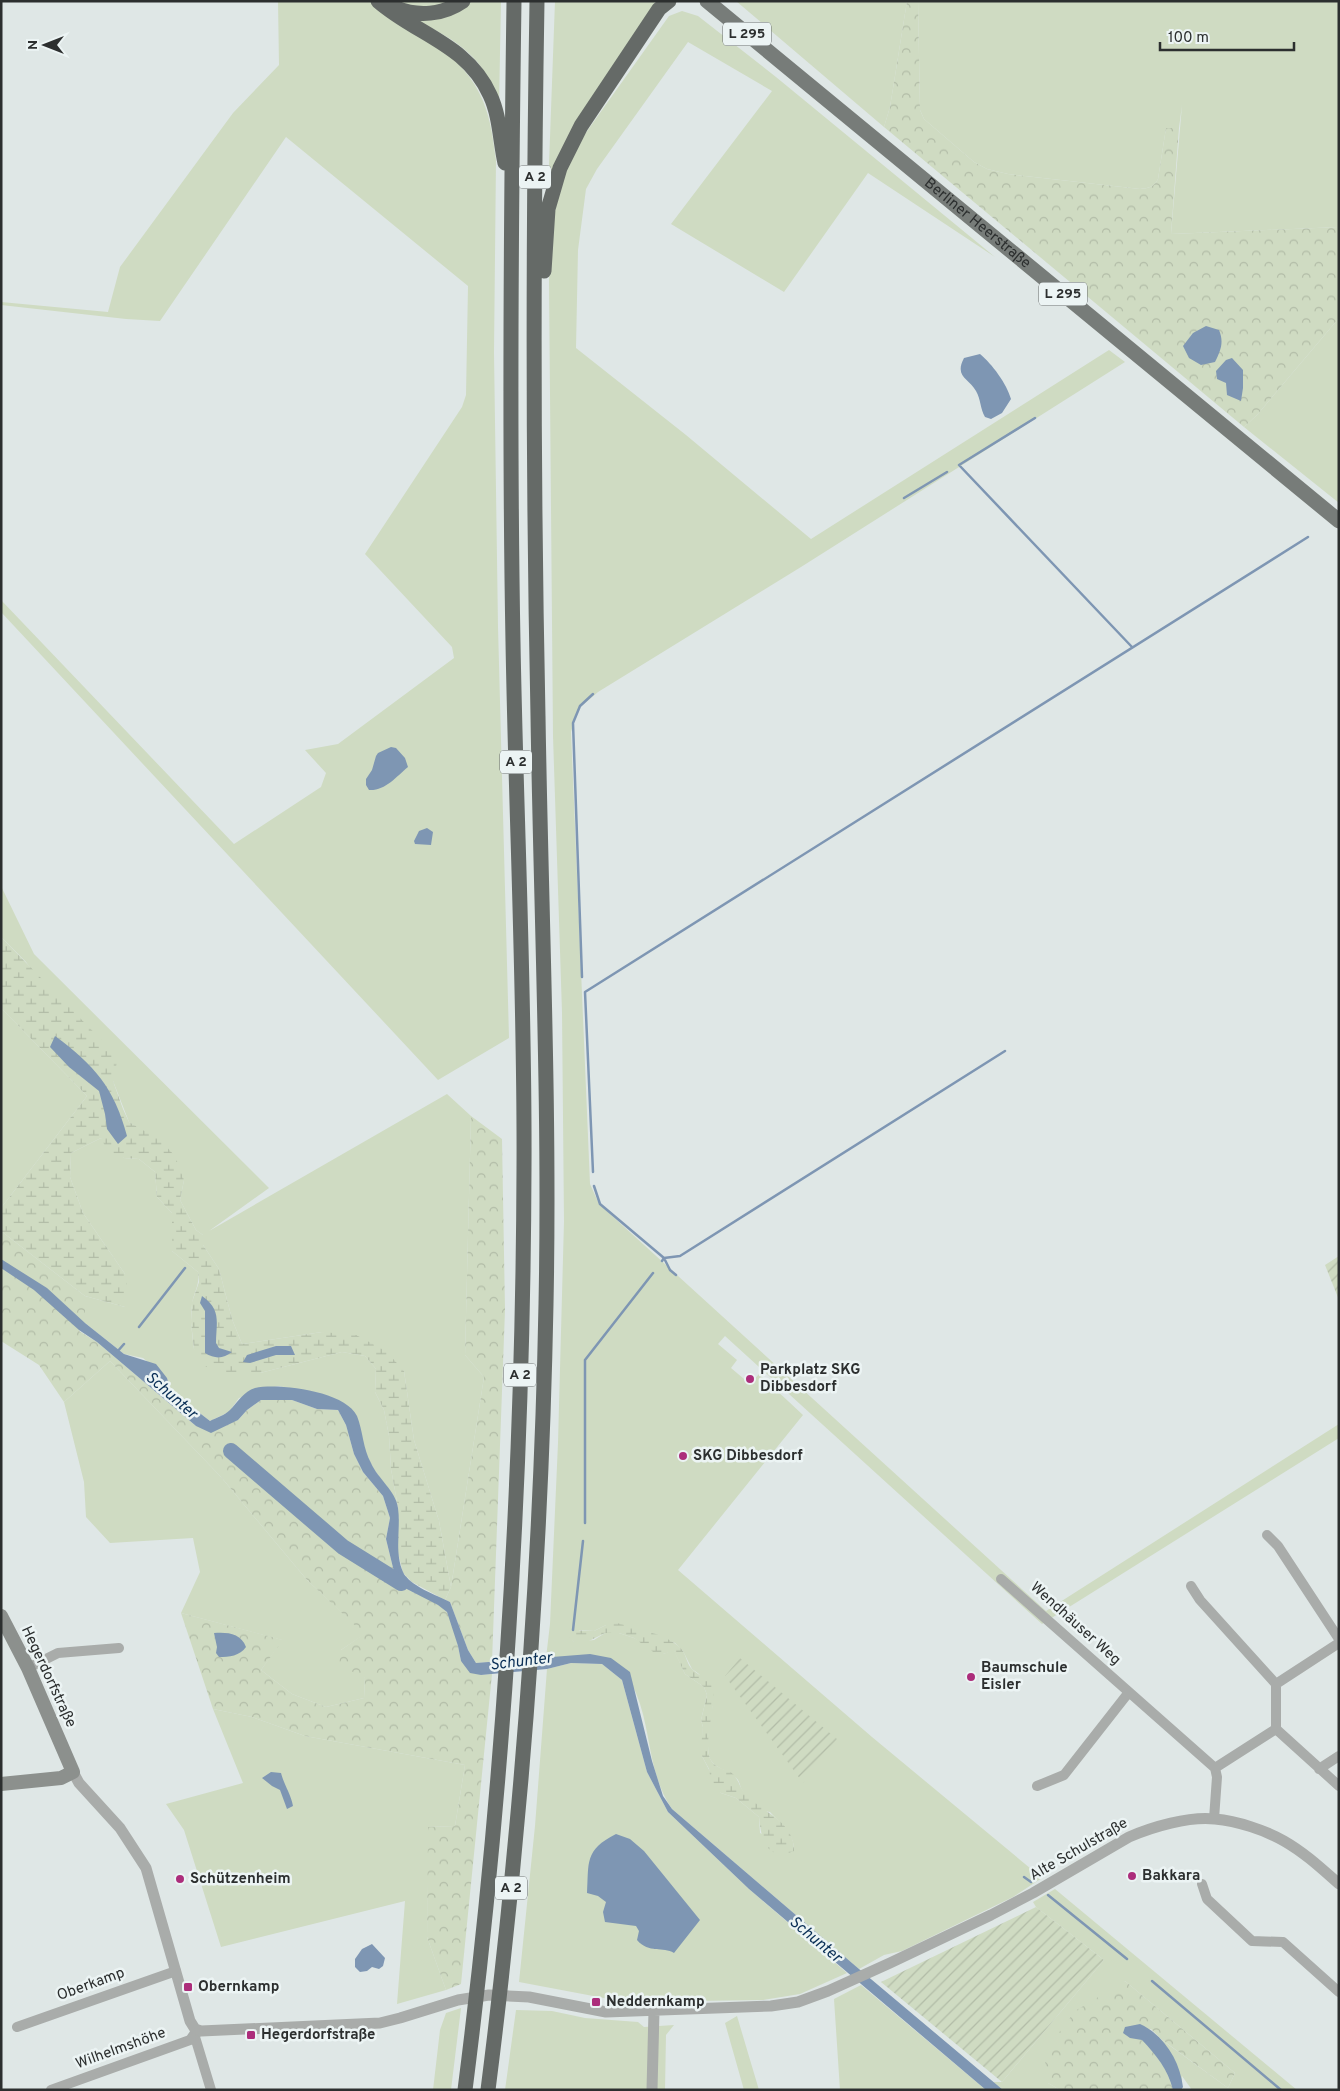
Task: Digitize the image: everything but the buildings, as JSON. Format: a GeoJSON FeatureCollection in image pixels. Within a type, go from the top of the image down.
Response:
{"type":"FeatureCollection","features":[{"type":"Feature","properties":{"kind":"highway"},"geometry":{"type":"LineString","coordinates":[[380,1],[404,12],[418,14],[446,11],[463,1]]}},
{"type":"Feature","properties":{"kind":"highway"},"geometry":{"type":"LineString","coordinates":[[380,1],[399,17],[452,48],[474,70],[491,96],[511,185]]}},
{"type":"Feature","properties":{"kind":"highway","name":"A 2"},"geometry":{"type":"LineString","coordinates":[[465,2090],[476,2009],[497,1797],[512,1585],[521,1352],[524,1165],[511,506],[511,185],[514,1]]}},
{"type":"Feature","properties":{"kind":"highway","name":"A 2"},"geometry":{"type":"LineString","coordinates":[[488,2090],[502,1981],[521,1795],[537,1566],[546,1310],[547,1120],[534,508],[537,1]]}},
{"type":"Feature","properties":{"kind":"highway"},"geometry":{"type":"LineString","coordinates":[[534,298],[544,276],[546,227],[552,192],[571,144],[659,9],[669,1]]}},
{"type":"Feature","properties":{"kind":"main road","name":"Berliner Heerstraße"},"geometry":{"type":"LineString","coordinates":[[707,1],[1339,521]]}},
{"type":"Feature","properties":{"kind":"main road","name":"Hegerdorfstraße"},"geometry":{"type":"LineString","coordinates":[[1,1616],[28,1668],[73,1772]]}},
{"type":"Feature","properties":{"kind":"main road"},"geometry":{"type":"LineString","coordinates":[[1,1784],[61,1778],[73,1772]]}},
{"type":"Feature","properties":{"kind":"street"},"geometry":{"type":"LineString","coordinates":[[1267,1535],[1278,1546],[1339,1639]]}},
{"type":"Feature","properties":{"kind":"street","name":"Wendhäuser Weg"},"geometry":{"type":"LineString","coordinates":[[1001,1579],[1215,1768]]}},
{"type":"Feature","properties":{"kind":"street"},"geometry":{"type":"LineString","coordinates":[[1191,1586],[1200,1600],[1276,1684],[1276,1729],[1339,1786]]}},
{"type":"Feature","properties":{"kind":"street"},"geometry":{"type":"LineString","coordinates":[[1276,1684],[1339,1643]]}},
{"type":"Feature","properties":{"kind":"street"},"geometry":{"type":"LineString","coordinates":[[28,1668],[58,1653],[119,1648]]}},
{"type":"Feature","properties":{"kind":"street"},"geometry":{"type":"LineString","coordinates":[[1037,1786],[1064,1775],[1129,1692]]}},
{"type":"Feature","properties":{"kind":"street"},"geometry":{"type":"LineString","coordinates":[[1214,1819],[1217,1777],[1215,1768],[1276,1729]]}},
{"type":"Feature","properties":{"kind":"street"},"geometry":{"type":"LineString","coordinates":[[1320,1769],[1339,1756]]}},
{"type":"Feature","properties":{"kind":"street","name":"Hegerdorfstraße"},"geometry":{"type":"LineString","coordinates":[[73,1772],[86,1790],[120,1828],[146,1868],[190,2021],[197,2030]]}},
{"type":"Feature","properties":{"kind":"street","name":"Alte Schulstraße"},"geometry":{"type":"LineString","coordinates":[[654,2011],[786,2004],[812,1998],[890,1964],[1033,1894],[1129,1837],[1145,1830],[1192,1820],[1214,1819],[1260,1831],[1284,1841],[1306,1855],[1339,1884]]}},
{"type":"Feature","properties":{"kind":"street"},"geometry":{"type":"LineString","coordinates":[[1202,1884],[1207,1899],[1252,1941],[1283,1942],[1339,1992]]}},
{"type":"Feature","properties":{"kind":"street","name":"Oberkamp"},"geometry":{"type":"LineString","coordinates":[[17,2027],[176,1971]]}},
{"type":"Feature","properties":{"kind":"street"},"geometry":{"type":"LineString","coordinates":[[211,2090],[195,2037],[197,2030],[370,2024],[400,2018],[458,2000],[489,1995],[529,1997],[606,2012],[654,2011],[652,2090]]}},
{"type":"Feature","properties":{"kind":"street","name":"Wilhelmshöhe"},"geometry":{"type":"LineString","coordinates":[[51,2090],[190,2040],[197,2030]]}},
{"type":"Feature","properties":{"kind":"green space"},"geometry":{"type":"Polygon","coordinates":[[[278,1],[371,1],[376,7],[422,35],[452,57],[475,85],[486,108],[494,145],[496,160],[494,353],[498,627],[509,1038],[438,1080],[1,612],[1,600],[234,844],[321,787],[326,773],[305,750],[338,744],[454,658],[452,647],[365,554],[462,407],[466,395],[468,286],[286,137],[160,321],[1,305],[1,302],[108,312],[120,267],[233,113],[279,65],[278,1]]]}},
{"type":"Feature","properties":{"kind":"green space"},"geometry":{"type":"Polygon","coordinates":[[[394,1],[451,1],[421,10],[394,1]]]}},
{"type":"Feature","properties":{"kind":"green space"},"geometry":{"type":"Polygon","coordinates":[[[472,1],[501,1],[499,105],[486,74],[468,52],[445,36],[416,20],[446,17],[459,11],[472,1]]]}},
{"type":"Feature","properties":{"kind":"green space"},"geometry":{"type":"Polygon","coordinates":[[[555,1],[656,1],[585,108],[548,192],[555,1]]]}},
{"type":"Feature","properties":{"kind":"green space"},"geometry":{"type":"Polygon","coordinates":[[[736,1],[907,1],[890,107],[884,127],[736,1]]]}},
{"type":"Feature","properties":{"kind":"green space"},"geometry":{"type":"Polygon","coordinates":[[[907,1],[918,1],[920,110],[924,119],[974,162],[987,169],[1008,174],[1140,189],[1146,188],[1153,185],[1158,179],[1166,128],[1179,128],[1171,234],[1339,227],[1339,318],[1257,415],[1244,427],[884,127],[890,107],[907,1]]]}},
{"type":"Feature","properties":{"kind":"green space"},"geometry":{"type":"Polygon","coordinates":[[[918,1],[1339,1],[1339,227],[1171,234],[1182,105],[1179,128],[1166,128],[1158,179],[1149,188],[1140,189],[1008,174],[987,169],[974,162],[924,119],[920,110],[918,1]]]}},
{"type":"Feature","properties":{"kind":"green space"},"geometry":{"type":"Polygon","coordinates":[[[682,11],[698,16],[776,77],[995,257],[868,173],[784,292],[671,224],[772,91],[688,42],[597,169],[586,189],[578,250],[576,348],[686,435],[811,539],[1109,350],[1125,362],[801,567],[598,692],[578,709],[571,732],[590,1184],[599,1204],[1046,1611],[1339,1424],[1339,1438],[1042,1624],[725,1336],[718,1344],[737,1360],[731,1368],[750,1384],[759,1374],[803,1415],[678,1570],[872,1737],[1042,1878],[1013,1897],[902,1951],[884,1955],[859,1969],[672,1809],[658,1781],[645,1722],[636,1693],[611,1658],[546,1658],[550,1624],[558,1443],[564,1221],[562,1012],[553,736],[549,280],[553,221],[562,177],[575,148],[669,16],[682,11]],[[606,1625],[594,1631],[580,1630],[570,1636],[574,1642],[594,1640],[605,1633],[619,1633],[634,1638],[663,1654],[674,1650],[685,1674],[704,1687],[707,1695],[701,1720],[703,1727],[702,1756],[721,1793],[736,1798],[759,1817],[760,1833],[794,1851],[794,1845],[789,1834],[770,1812],[758,1807],[751,1801],[742,1790],[735,1776],[710,1760],[708,1736],[713,1704],[699,1674],[692,1669],[683,1651],[675,1643],[652,1633],[606,1625]]]}},
{"type":"Feature","properties":{"kind":"green space"},"geometry":{"type":"Polygon","coordinates":[[[1339,318],[1339,503],[1244,427],[1257,415],[1339,318]]]}},
{"type":"Feature","properties":{"kind":"green space"},"geometry":{"type":"Polygon","coordinates":[[[1,886],[34,954],[269,1188],[209,1231],[447,1094],[471,1116],[465,1355],[484,1377],[451,1587],[439,1521],[414,1440],[404,1371],[322,1332],[242,1344],[232,1319],[219,1269],[203,1245],[203,1235],[196,1230],[180,1200],[184,1180],[143,1131],[129,1122],[113,1081],[26,962],[1,937],[1,886]]]}},
{"type":"Feature","properties":{"kind":"green space"},"geometry":{"type":"Polygon","coordinates":[[[1,937],[118,1057],[113,1081],[123,1109],[129,1122],[160,1140],[175,1156],[184,1180],[180,1200],[196,1230],[203,1235],[203,1245],[219,1269],[232,1319],[242,1344],[322,1332],[356,1335],[386,1351],[404,1371],[414,1440],[439,1521],[451,1587],[445,1600],[412,1582],[403,1573],[397,1549],[398,1507],[391,1469],[389,1436],[384,1410],[375,1392],[376,1369],[365,1356],[342,1352],[260,1373],[226,1373],[204,1366],[194,1349],[191,1322],[192,1302],[199,1282],[198,1272],[172,1251],[172,1213],[157,1197],[155,1172],[139,1159],[124,1158],[108,1152],[101,1138],[71,1153],[70,1177],[83,1213],[125,1274],[127,1287],[125,1307],[85,1296],[1,1231],[1,1208],[87,1096],[1,1008],[1,937]]]}},
{"type":"Feature","properties":{"kind":"green space"},"geometry":{"type":"Polygon","coordinates":[[[1,1008],[87,1096],[1,1208],[1,1008]]]}},
{"type":"Feature","properties":{"kind":"green space"},"geometry":{"type":"Polygon","coordinates":[[[471,1116],[502,1139],[505,1310],[492,1662],[476,1663],[468,1650],[450,1602],[445,1600],[451,1587],[484,1377],[465,1355],[471,1116]]]}},
{"type":"Feature","properties":{"kind":"green space"},"geometry":{"type":"Polygon","coordinates":[[[101,1138],[124,1158],[139,1159],[155,1172],[157,1197],[172,1213],[172,1251],[198,1272],[198,1281],[191,1310],[194,1349],[260,1373],[342,1352],[365,1356],[376,1369],[375,1392],[384,1410],[398,1507],[393,1495],[374,1470],[368,1458],[356,1415],[319,1393],[278,1386],[239,1398],[229,1412],[210,1421],[171,1391],[167,1378],[143,1358],[124,1354],[85,1323],[85,1296],[125,1307],[125,1274],[83,1213],[70,1177],[71,1153],[101,1138]]]}},
{"type":"Feature","properties":{"kind":"green space"},"geometry":{"type":"Polygon","coordinates":[[[1,1231],[85,1296],[85,1323],[79,1331],[97,1342],[196,1426],[238,1420],[247,1410],[261,1400],[292,1400],[317,1409],[338,1410],[346,1425],[354,1454],[363,1472],[383,1496],[390,1518],[386,1539],[397,1584],[431,1600],[446,1611],[451,1621],[461,1661],[481,1675],[492,1674],[461,1984],[446,1990],[427,1937],[428,1827],[455,1826],[465,1765],[305,1736],[252,1717],[213,1709],[181,1613],[283,1640],[261,1670],[292,1694],[326,1707],[364,1698],[365,1678],[339,1665],[341,1650],[364,1634],[307,1580],[221,1477],[110,1361],[64,1402],[39,1365],[1,1341],[1,1231]]]}},
{"type":"Feature","properties":{"kind":"green space"},"geometry":{"type":"Polygon","coordinates":[[[1339,1256],[1339,1300],[1325,1265],[1339,1256]]]}},
{"type":"Feature","properties":{"kind":"green space"},"geometry":{"type":"Polygon","coordinates":[[[110,1361],[221,1477],[307,1580],[365,1634],[341,1650],[365,1678],[364,1698],[326,1707],[292,1694],[261,1670],[282,1640],[181,1613],[200,1572],[193,1538],[110,1543],[86,1517],[84,1482],[64,1402],[110,1361]]]}},
{"type":"Feature","properties":{"kind":"green space"},"geometry":{"type":"Polygon","coordinates":[[[617,1623],[662,1636],[678,1645],[691,1668],[711,1684],[714,1699],[708,1739],[710,1757],[715,1765],[733,1774],[741,1788],[752,1800],[783,1824],[793,1841],[794,1851],[785,1854],[771,1851],[761,1833],[759,1817],[736,1798],[721,1793],[711,1781],[709,1769],[702,1756],[701,1747],[703,1727],[701,1720],[707,1695],[704,1687],[685,1674],[674,1651],[656,1654],[634,1638],[619,1633],[605,1633],[587,1642],[574,1642],[565,1632],[568,1630],[594,1631],[606,1625],[617,1623]]]}},
{"type":"Feature","properties":{"kind":"green space"},"geometry":{"type":"Polygon","coordinates":[[[740,1658],[837,1739],[803,1783],[725,1676],[740,1658]]]}},
{"type":"Feature","properties":{"kind":"green space"},"geometry":{"type":"Polygon","coordinates":[[[571,1663],[602,1664],[622,1680],[647,1772],[668,1812],[749,1889],[847,1973],[800,1994],[763,2000],[625,2002],[519,1982],[535,1826],[547,1669],[571,1663]]]}},
{"type":"Feature","properties":{"kind":"green space"},"geometry":{"type":"Polygon","coordinates":[[[213,1709],[252,1717],[305,1736],[465,1765],[455,1826],[429,1827],[427,1937],[446,1990],[397,2004],[405,1901],[221,1947],[184,1830],[166,1804],[243,1783],[213,1709]]]}},
{"type":"Feature","properties":{"kind":"green space"},"geometry":{"type":"Polygon","coordinates":[[[1055,1889],[1297,2090],[1192,2090],[1182,2076],[1181,2090],[1173,2090],[1169,2077],[1152,2048],[1141,2039],[1130,2038],[1140,2024],[1228,2088],[1235,2073],[1125,1981],[1048,2083],[1060,2090],[1003,2090],[993,2082],[1002,2082],[1104,1960],[1036,1907],[1033,1902],[1055,1889]]]}},
{"type":"Feature","properties":{"kind":"green space"},"geometry":{"type":"Polygon","coordinates":[[[1036,1907],[1104,1960],[1002,2082],[881,1982],[1036,1907]]]}},
{"type":"Feature","properties":{"kind":"green space"},"geometry":{"type":"Polygon","coordinates":[[[1125,1981],[1235,2073],[1228,2088],[1161,2039],[1151,2029],[1130,2038],[1141,2039],[1152,2048],[1169,2077],[1173,2090],[1060,2090],[1048,2083],[1044,2053],[1075,2011],[1125,1981]]]}},
{"type":"Feature","properties":{"kind":"green space"},"geometry":{"type":"Polygon","coordinates":[[[861,1985],[986,2090],[840,2090],[834,1999],[861,1985]]]}},
{"type":"Feature","properties":{"kind":"green space"},"geometry":{"type":"Polygon","coordinates":[[[461,2008],[451,2090],[433,2090],[440,2030],[446,2013],[461,2008]]]}},
{"type":"Feature","properties":{"kind":"green space"},"geometry":{"type":"Polygon","coordinates":[[[516,2010],[552,2011],[585,2018],[638,2022],[644,2027],[674,2025],[666,2035],[665,2090],[505,2090],[516,2010]]]}},
{"type":"Feature","properties":{"kind":"green space"},"geometry":{"type":"Polygon","coordinates":[[[737,2016],[759,2090],[744,2090],[725,2023],[737,2016]]]}},
{"type":"Feature","properties":{"kind":"water"},"geometry":{"type":"Polygon","coordinates":[[[1206,326],[1219,330],[1221,346],[1215,362],[1201,365],[1189,358],[1183,346],[1193,333],[1206,326]]]}},
{"type":"Feature","properties":{"kind":"water"},"geometry":{"type":"Polygon","coordinates":[[[980,354],[999,375],[1011,399],[1002,413],[991,419],[985,417],[976,391],[964,377],[961,369],[964,358],[980,354]]]}},
{"type":"Feature","properties":{"kind":"water"},"geometry":{"type":"Polygon","coordinates":[[[1232,358],[1243,370],[1241,401],[1227,395],[1226,383],[1217,379],[1216,371],[1226,360],[1232,358]]]}},
{"type":"Feature","properties":{"kind":"water"},"geometry":{"type":"Polygon","coordinates":[[[391,747],[396,748],[405,758],[408,767],[385,786],[369,790],[366,785],[366,779],[372,770],[376,756],[378,753],[391,747]]]}},
{"type":"Feature","properties":{"kind":"water"},"geometry":{"type":"Polygon","coordinates":[[[427,828],[433,832],[431,845],[415,844],[414,841],[419,831],[427,828]]]}},
{"type":"Feature","properties":{"kind":"water"},"geometry":{"type":"Polygon","coordinates":[[[55,1036],[91,1067],[109,1090],[122,1119],[127,1136],[118,1144],[107,1129],[99,1091],[69,1067],[50,1047],[55,1036]]]}},
{"type":"Feature","properties":{"kind":"water","name":"Schunter"},"geometry":{"type":"Polygon","coordinates":[[[1,1259],[47,1288],[85,1323],[124,1354],[156,1364],[167,1378],[171,1391],[210,1421],[228,1412],[247,1392],[255,1388],[279,1387],[310,1391],[339,1400],[350,1407],[357,1416],[366,1452],[371,1463],[397,1502],[399,1516],[398,1548],[403,1572],[417,1586],[450,1602],[468,1650],[476,1663],[590,1654],[611,1658],[630,1672],[652,1761],[663,1796],[672,1809],[1003,2090],[986,2090],[749,1889],[668,1812],[647,1772],[622,1680],[602,1664],[571,1663],[547,1669],[481,1675],[470,1673],[461,1661],[447,1612],[438,1605],[397,1584],[386,1539],[390,1518],[383,1496],[363,1472],[354,1454],[346,1425],[338,1410],[317,1409],[292,1400],[261,1400],[247,1410],[238,1420],[211,1433],[196,1426],[97,1342],[79,1330],[34,1290],[1,1268],[1,1259]]]}},
{"type":"Feature","properties":{"kind":"water"},"geometry":{"type":"Polygon","coordinates":[[[202,1296],[213,1306],[217,1317],[216,1343],[219,1348],[232,1352],[225,1356],[216,1357],[205,1353],[205,1311],[200,1303],[202,1296]]]}},
{"type":"Feature","properties":{"kind":"water"},"geometry":{"type":"Polygon","coordinates":[[[276,1346],[291,1346],[295,1355],[276,1355],[250,1363],[243,1362],[247,1355],[276,1346]]]}},
{"type":"Feature","properties":{"kind":"water"},"geometry":{"type":"Polygon","coordinates":[[[214,1633],[233,1634],[244,1642],[246,1647],[237,1654],[219,1657],[216,1653],[217,1647],[214,1633]]]}},
{"type":"Feature","properties":{"kind":"water"},"geometry":{"type":"Polygon","coordinates":[[[271,1772],[281,1773],[293,1806],[287,1809],[280,1790],[262,1778],[271,1772]]]}},
{"type":"Feature","properties":{"kind":"water"},"geometry":{"type":"Polygon","coordinates":[[[616,1834],[630,1839],[644,1851],[700,1920],[674,1953],[646,1947],[637,1940],[639,1931],[636,1926],[605,1922],[603,1912],[606,1902],[598,1896],[587,1893],[590,1858],[598,1846],[616,1834]]]}},
{"type":"Feature","properties":{"kind":"water"},"geometry":{"type":"Polygon","coordinates":[[[372,1944],[385,1958],[383,1966],[379,1969],[372,1967],[367,1971],[360,1972],[355,1967],[355,1959],[362,1949],[372,1944]]]}},
{"type":"Feature","properties":{"kind":"water"},"geometry":{"type":"Polygon","coordinates":[[[1140,2024],[1156,2035],[1169,2050],[1181,2077],[1183,2087],[1181,2090],[1173,2090],[1168,2075],[1161,2063],[1142,2040],[1130,2038],[1123,2033],[1125,2027],[1140,2024]]]}},
{"type":"Feature","properties":{"kind":"waterway"},"geometry":{"type":"LineString","coordinates":[[1035,418],[959,465],[1132,647]]}},
{"type":"Feature","properties":{"kind":"waterway"},"geometry":{"type":"LineString","coordinates":[[904,498],[947,472]]}},
{"type":"Feature","properties":{"kind":"waterway"},"geometry":{"type":"LineString","coordinates":[[593,1172],[585,992],[1308,537]]}},
{"type":"Feature","properties":{"kind":"waterway"},"geometry":{"type":"LineString","coordinates":[[582,977],[573,723],[580,706],[593,694]]}},
{"type":"Feature","properties":{"kind":"waterway"},"geometry":{"type":"LineString","coordinates":[[662,1261],[664,1258],[680,1256],[1005,1051]]}},
{"type":"Feature","properties":{"kind":"waterway"},"geometry":{"type":"LineString","coordinates":[[594,1186],[600,1204],[664,1258],[670,1270],[676,1275]]}},
{"type":"Feature","properties":{"kind":"waterway"},"geometry":{"type":"LineString","coordinates":[[139,1327],[185,1268]]}},
{"type":"Feature","properties":{"kind":"waterway"},"geometry":{"type":"LineString","coordinates":[[585,1523],[585,1360],[653,1273]]}},
{"type":"Feature","properties":{"kind":"waterway"},"geometry":{"type":"LineString","coordinates":[[117,1352],[124,1344]]}},
{"type":"Feature","properties":{"kind":"waterway"},"geometry":{"type":"LineString","coordinates":[[231,1451],[343,1547],[401,1583]]}},
{"type":"Feature","properties":{"kind":"waterway"},"geometry":{"type":"LineString","coordinates":[[573,1630],[583,1541]]}},
{"type":"Feature","properties":{"kind":"waterway"},"geometry":{"type":"LineString","coordinates":[[1024,1877],[1031,1882]]}},
{"type":"Feature","properties":{"kind":"waterway"},"geometry":{"type":"LineString","coordinates":[[1048,1895],[1127,1959]]}},
{"type":"Feature","properties":{"kind":"waterway"},"geometry":{"type":"LineString","coordinates":[[1152,1981],[1281,2090]]}},
{"type":"Feature","properties":{"kind":"place","name":"Parkplatz SKG Dibbesdorf"},"geometry":{"type":"Point","coordinates":[750,1379]}},
{"type":"Feature","properties":{"kind":"place","name":"SKG Dibbesdorf"},"geometry":{"type":"Point","coordinates":[683,1456]}},
{"type":"Feature","properties":{"kind":"place","name":"Baumschule Eisler"},"geometry":{"type":"Point","coordinates":[971,1677]}},
{"type":"Feature","properties":{"kind":"place","name":"Bakkara"},"geometry":{"type":"Point","coordinates":[1132,1876]}},
{"type":"Feature","properties":{"kind":"place","name":"Schützenheim"},"geometry":{"type":"Point","coordinates":[180,1879]}},
{"type":"Feature","properties":{"kind":"place","name":"Obernkamp"},"geometry":{"type":"Point","coordinates":[188,1987]}},
{"type":"Feature","properties":{"kind":"place","name":"Neddernkamp"},"geometry":{"type":"Point","coordinates":[596,2002]}},
{"type":"Feature","properties":{"kind":"place","name":"Hegerdorfstraße"},"geometry":{"type":"Point","coordinates":[251,2035]}}]}
